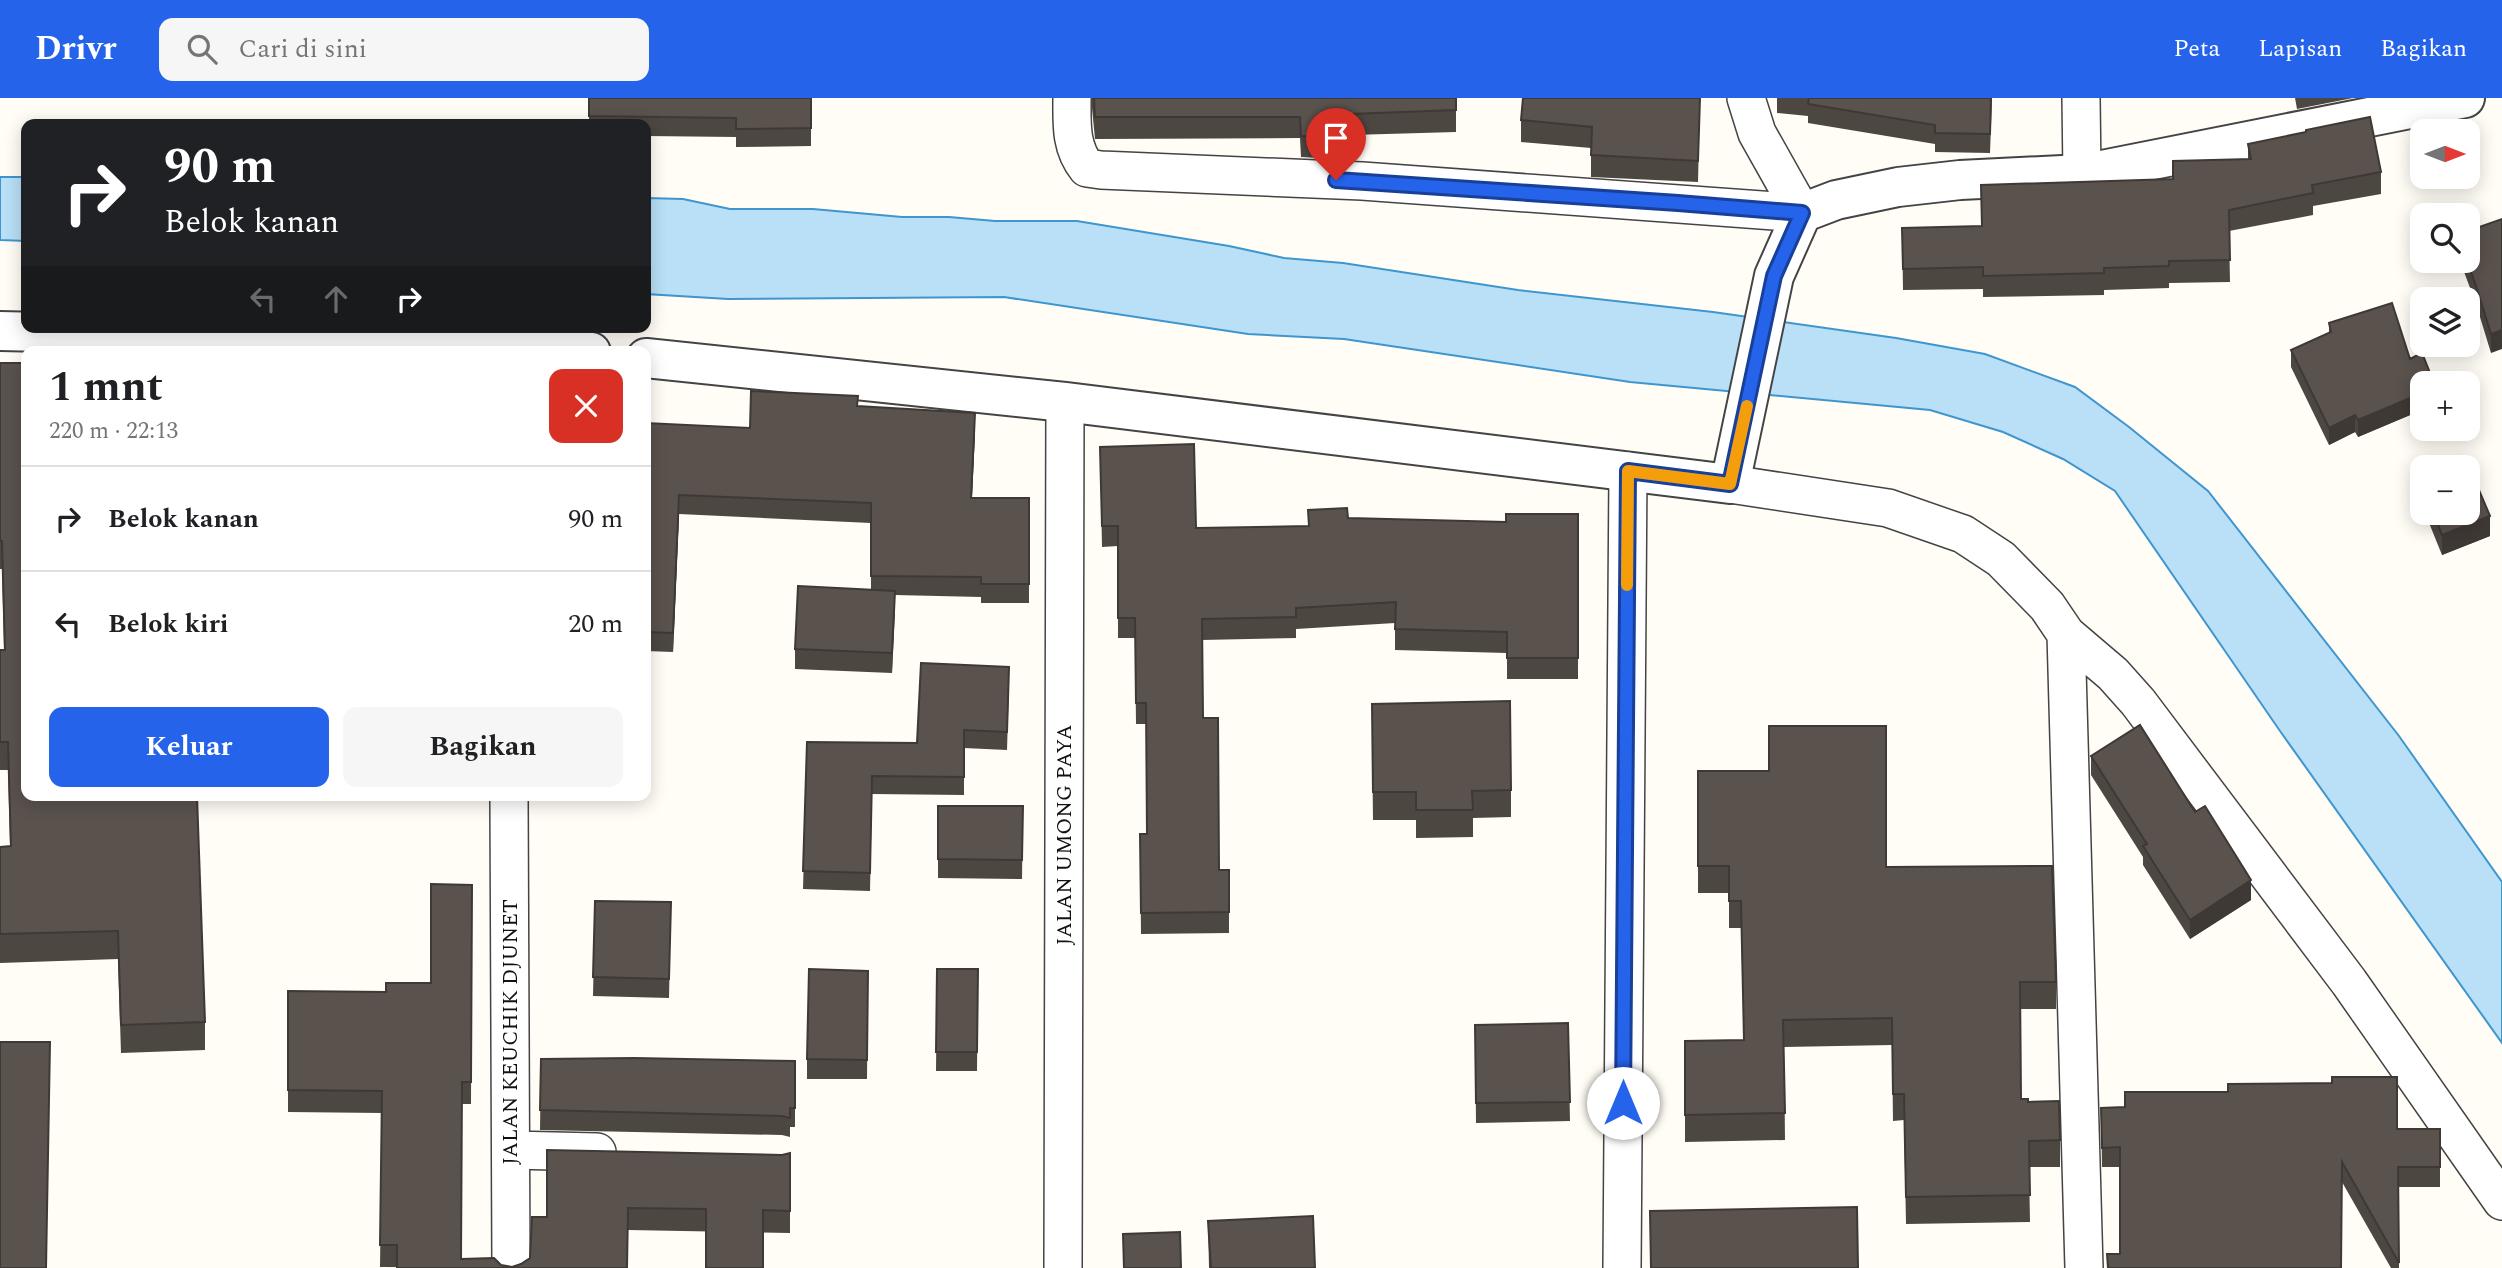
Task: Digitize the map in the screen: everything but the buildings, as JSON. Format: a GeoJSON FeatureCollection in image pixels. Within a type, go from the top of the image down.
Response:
{"type":"FeatureCollection","features":[{"type":"Feature","properties":{"kind":"street"},"geometry":{"type":"LineString","coordinates":[[1072,98],[1075,146],[1087,168],[1362,181],[1802,213],[1836,200],[1898,187],[1960,180],[2082,174],[2465,98]]}},
{"type":"Feature","properties":{"kind":"street"},"geometry":{"type":"LineString","coordinates":[[1746,98],[1757,133],[1802,213]]}},
{"type":"Feature","properties":{"kind":"street"},"geometry":{"type":"LineString","coordinates":[[2081,98],[2082,174]]}},
{"type":"Feature","properties":{"kind":"street"},"geometry":{"type":"LineString","coordinates":[[1730,484],[1774,276],[1802,213]]}},
{"type":"Feature","properties":{"kind":"street"},"geometry":{"type":"LineString","coordinates":[[0,331],[21,332]]}},
{"type":"Feature","properties":{"kind":"street"},"geometry":{"type":"LineString","coordinates":[[63,333],[475,346]]}},
{"type":"Feature","properties":{"kind":"street"},"geometry":{"type":"LineString","coordinates":[[651,359],[1065,402],[1730,484],[1888,508],[1963,534],[2001,559],[2047,606],[2066,634],[2113,674],[2138,702],[2349,982],[2502,1201]]}},
{"type":"Feature","properties":{"kind":"street","name":"JALAN UMONG PAYA"},"geometry":{"type":"LineString","coordinates":[[1063,1268],[1065,402]]}},
{"type":"Feature","properties":{"kind":"street"},"geometry":{"type":"LineString","coordinates":[[1622,1268],[1628,471]]}},
{"type":"Feature","properties":{"kind":"street"},"geometry":{"type":"LineString","coordinates":[[2066,634],[2084,1268]]}},
{"type":"Feature","properties":{"kind":"street","name":"JALAN KEUCHIK DJUNET"},"geometry":{"type":"LineString","coordinates":[[509,801],[511,1268]]}},
{"type":"Feature","properties":{"kind":"street"},"geometry":{"type":"LineString","coordinates":[[511,1150],[633,1153]]}},
{"type":"Feature","properties":{"kind":"water"},"geometry":{"type":"Polygon","coordinates":[[[0,177],[21,177],[21,241],[0,240],[0,177]]]}},
{"type":"Feature","properties":{"kind":"water"},"geometry":{"type":"Polygon","coordinates":[[[651,198],[683,199],[730,209],[813,209],[902,217],[1077,221],[1229,246],[1284,258],[1343,263],[1518,290],[1713,312],[1896,338],[1985,354],[2075,387],[2208,491],[2399,736],[2502,882],[2502,1043],[2280,731],[2115,491],[2063,459],[2003,432],[1930,410],[1630,382],[1344,339],[1248,334],[1004,297],[728,299],[651,294],[651,198]]]}},
{"type":"Feature","properties":{"kind":"slow traffic"},"geometry":{"type":"LineString","coordinates":[[1627,585],[1628,471],[1730,484],[1747,406]]}},
{"type":"Feature","properties":{"kind":"route"},"geometry":{"type":"LineString","coordinates":[[1336,180],[1802,213],[1774,276],[1730,484],[1628,471],[1623,1103]]}}]}
